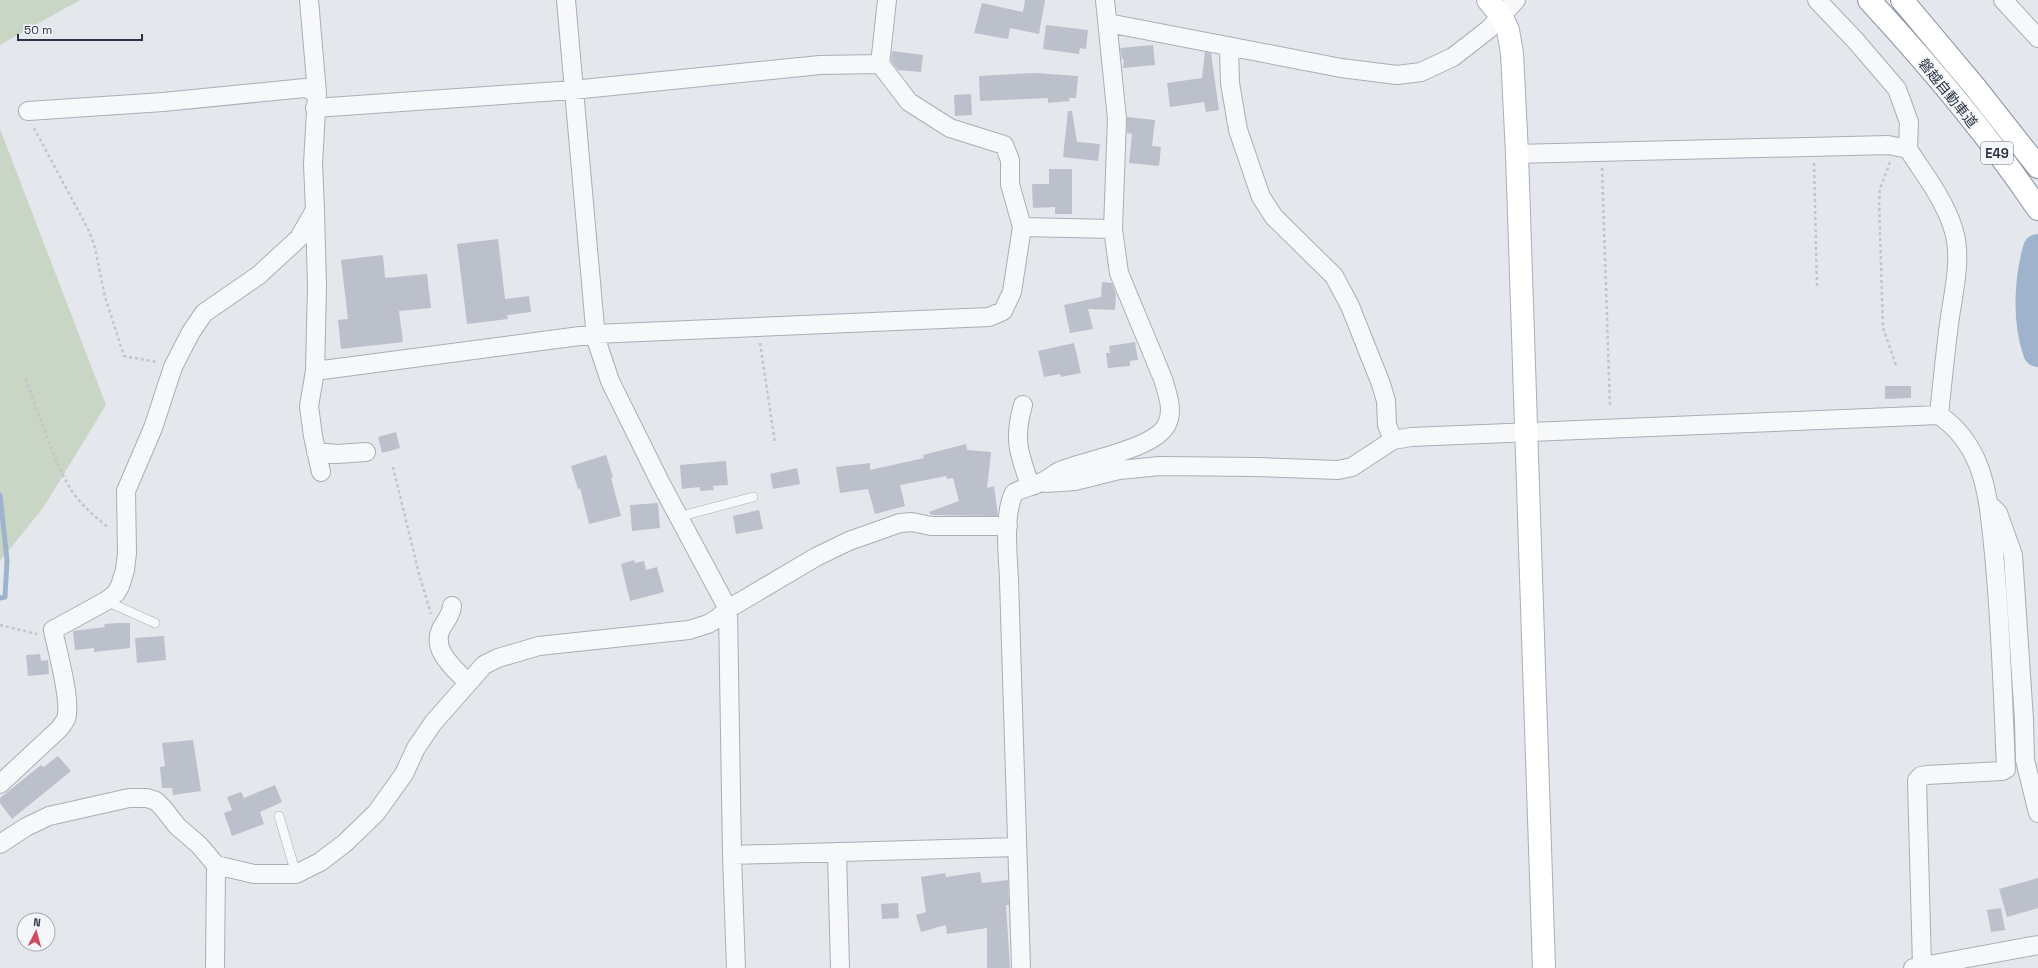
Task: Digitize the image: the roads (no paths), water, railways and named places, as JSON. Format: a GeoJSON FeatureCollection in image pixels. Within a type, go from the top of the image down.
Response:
{"type":"FeatureCollection","features":[{"type":"Feature","properties":{"kind":"main road"},"geometry":{"type":"LineString","coordinates":[[1488,0],[1502,17],[1508,30],[1512,53],[1517,154],[1544,968]]}},
{"type":"Feature","properties":{"kind":"main road","name":"磐越自動車道"},"geometry":{"type":"LineString","coordinates":[[1869,0],[1954,99],[2024,188],[2038,209]]}},
{"type":"Feature","properties":{"kind":"main road","name":"磐越自動車道"},"geometry":{"type":"LineString","coordinates":[[1902,0],[1975,87],[2038,167]]}},
{"type":"Feature","properties":{"kind":"street"},"geometry":{"type":"LineString","coordinates":[[309,0],[316,100],[313,164],[317,286],[314,371],[309,406],[316,452],[322,472]]}},
{"type":"Feature","properties":{"kind":"street"},"geometry":{"type":"LineString","coordinates":[[566,0],[595,334],[610,381],[678,517],[728,609],[732,855],[736,968]]}},
{"type":"Feature","properties":{"kind":"street"},"geometry":{"type":"LineString","coordinates":[[314,371],[595,334],[989,316],[1003,311],[1012,292],[1022,227],[1010,184],[1010,160],[1004,145],[950,128],[909,102],[880,64],[887,0]]}},
{"type":"Feature","properties":{"kind":"street"},"geometry":{"type":"LineString","coordinates":[[1021,968],[1008,526],[1010,499],[1014,492],[1035,484],[1060,471],[1132,449],[1159,434],[1168,423],[1170,417],[1168,395],[1119,273],[1112,229],[1117,119],[1105,0]]}},
{"type":"Feature","properties":{"kind":"street"},"geometry":{"type":"LineString","coordinates":[[1108,23],[1229,48],[1242,48],[1348,70],[1382,74],[1409,74],[1431,68],[1453,57],[1502,17],[1516,0]]}},
{"type":"Feature","properties":{"kind":"street"},"geometry":{"type":"LineString","coordinates":[[1817,0],[1897,89],[1906,108],[1909,122],[1900,147]]}},
{"type":"Feature","properties":{"kind":"street"},"geometry":{"type":"LineString","coordinates":[[2003,0],[2038,38]]}},
{"type":"Feature","properties":{"kind":"street"},"geometry":{"type":"LineString","coordinates":[[1229,48],[1230,83],[1238,130],[1261,196],[1274,217],[1334,276],[1350,306],[1381,384],[1386,401],[1387,425],[1393,440]]}},
{"type":"Feature","properties":{"kind":"street"},"geometry":{"type":"LineString","coordinates":[[28,111],[163,102],[305,88],[316,100],[574,90],[820,65],[880,64]]}},
{"type":"Feature","properties":{"kind":"street"},"geometry":{"type":"LineString","coordinates":[[1517,154],[1813,147],[1900,147]]}},
{"type":"Feature","properties":{"kind":"street"},"geometry":{"type":"LineString","coordinates":[[1900,147],[1935,190],[1953,227],[1956,241],[1957,264],[1943,370],[1939,415]]}},
{"type":"Feature","properties":{"kind":"street"},"geometry":{"type":"LineString","coordinates":[[0,784],[59,729],[66,719],[68,707],[66,692],[53,630],[106,601],[116,593],[120,586],[125,570],[126,490],[153,428],[173,367],[191,332],[204,313],[259,274],[299,238],[315,210]]}},
{"type":"Feature","properties":{"kind":"street"},"geometry":{"type":"LineString","coordinates":[[1022,227],[1112,229]]}},
{"type":"Feature","properties":{"kind":"street"},"geometry":{"type":"LineString","coordinates":[[1023,405],[1017,425],[1018,451],[1035,484]]}},
{"type":"Feature","properties":{"kind":"street"},"geometry":{"type":"LineString","coordinates":[[1035,484],[1075,481],[1120,470],[1160,466],[1338,470],[1352,467],[1393,440],[1410,437],[1939,415],[1958,432],[1972,450],[1980,469],[1987,502],[1997,583],[2006,769],[2002,771],[1927,775],[1921,776],[1917,780],[1918,967],[2038,945]]}},
{"type":"Feature","properties":{"kind":"street"},"geometry":{"type":"LineString","coordinates":[[316,452],[337,454],[366,452]]}},
{"type":"Feature","properties":{"kind":"street"},"geometry":{"type":"LineString","coordinates":[[1987,502],[1998,513],[2013,555],[2024,720],[2025,760],[2038,813]]}},
{"type":"Feature","properties":{"kind":"street"},"geometry":{"type":"LineString","coordinates":[[0,844],[26,827],[49,816],[130,798],[147,798],[156,801],[177,826],[199,845],[216,865],[254,874],[296,874],[320,862],[345,843],[376,813],[404,774],[416,748],[433,723],[467,682],[484,665],[498,658],[539,646],[689,630],[708,624],[728,609],[816,557],[849,541],[900,522],[912,522],[931,526],[1008,526]]}},
{"type":"Feature","properties":{"kind":"street"},"geometry":{"type":"LineString","coordinates":[[452,606],[451,615],[443,625],[438,638],[438,644],[449,664],[467,682]]}},
{"type":"Feature","properties":{"kind":"street"},"geometry":{"type":"LineString","coordinates":[[732,855],[1017,847]]}},
{"type":"Feature","properties":{"kind":"street"},"geometry":{"type":"LineString","coordinates":[[837,852],[840,968]]}},
{"type":"Feature","properties":{"kind":"street"},"geometry":{"type":"LineString","coordinates":[[215,968],[216,865]]}},
{"type":"Feature","properties":{"kind":"lane"},"geometry":{"type":"LineString","coordinates":[[678,517],[753,497]]}},
{"type":"Feature","properties":{"kind":"lane"},"geometry":{"type":"LineString","coordinates":[[106,601],[155,623]]}},
{"type":"Feature","properties":{"kind":"lane"},"geometry":{"type":"LineString","coordinates":[[279,816],[296,874]]}},
{"type":"Feature","properties":{"kind":"waterway"},"geometry":{"type":"LineString","coordinates":[[2038,249],[2030,300],[2032,327],[2038,352]]}},
{"type":"Feature","properties":{"kind":"waterway"},"geometry":{"type":"LineString","coordinates":[[0,495],[7,560],[5,597],[0,598]]}}]}
